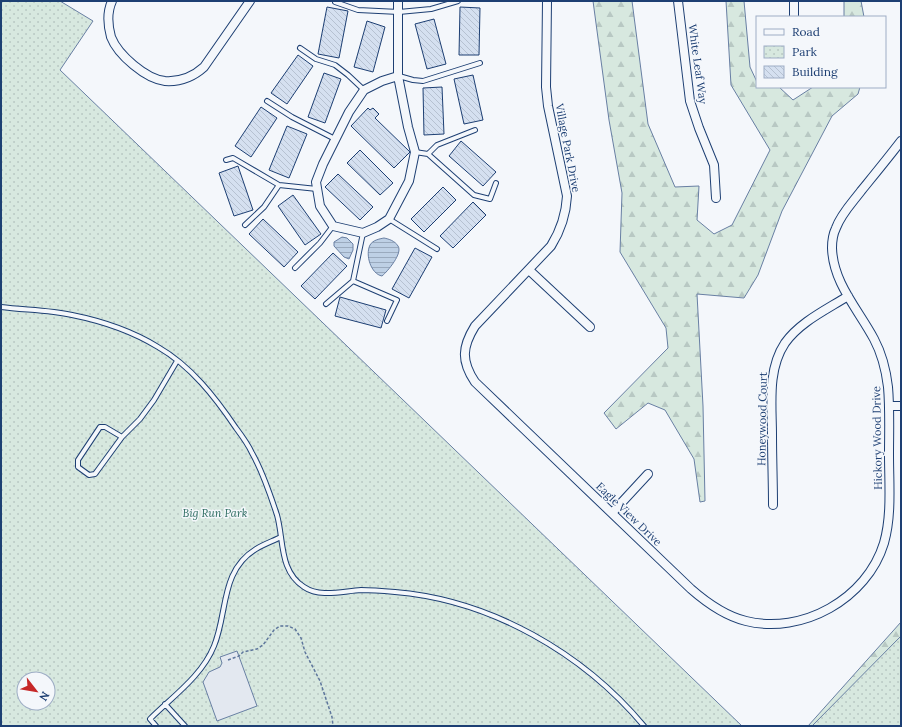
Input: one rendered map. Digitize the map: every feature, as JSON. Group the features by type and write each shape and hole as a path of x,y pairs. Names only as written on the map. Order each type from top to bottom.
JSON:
{"street":[{"path":"112,1 108,16 109,28 117,48 136,67 154,78 175,80 196,74 204,67 250,1"},
{"path":"398,1 398,76 408,127 415,152 408,181 389,219 377,227 363,233 333,226 320,206 317,189 316,182 323,164 349,112 364,90 382,81 398,76"},
{"name":"Village Park Drive","path":"465,360 466,342 475,326 551,246 564,221 566,209 566,189 548,106 546,87 547,1"},
{"name":"White Leaf Way","path":"678,1 690,101 714,165 716,198"},
{"path":"794,1 794,16"},
{"name":"Hickory Wood Drive","path":"811,617 847,597 859,585 869,573 884,544 888,526 889,406 886,372 875,340 842,287 834,268 832,248 836,227 846,210 901,141"},
{"path":"529,270 590,327"},
{"name":"Honeywood Court","path":"773,505 772,387 776,364 785,343 803,324 848,296"},
{"name":"Eagle View Drive","path":"465,360 468,371 474,382 703,600 716,608 746,621 776,624 797,622 811,617"},
{"path":"889,406 901,406"},
{"path":"612,512 648,474"}],"lane":[{"path":"335,2 358,10 399,12 431,9 458,1"},
{"path":"300,48 316,59 335,65 364,90"},
{"path":"398,76 423,81 480,63"},
{"path":"267,101 292,118 335,139"},
{"path":"428,154 437,145 475,130"},
{"path":"415,152 428,154 474,194 490,199 496,183"},
{"path":"226,160 233,158 279,185 317,189"},
{"path":"246,225 264,207 279,185"},
{"path":"389,219 437,248"},
{"path":"295,268 320,243 333,226"},
{"path":"326,304 353,281 363,233"},
{"path":"353,281 397,300 387,321"},
{"path":"1,307 71,315 106,324 134,335 160,348 205,386 224,410 252,452 268,485 278,521 285,562 293,578 306,589 324,593 362,590 396,592 430,597 462,605 498,617 530,633 565,655 598,679 644,726"},
{"path":"122,437 105,427 100,427 78,460 78,467 89,476 96,474 122,437 140,419 154,400 177,361"},
{"path":"156,726 150,719 194,676 204,664 214,647 229,580 235,569 256,549 281,537"},
{"path":"165,704 184,726"}],"path":[{"path":"228,660 243,652 257,649 263,645 274,630 280,626 288,626 295,629 301,638 305,652 320,681 332,717 333,726"}],"green space":[{"name":"Big Run Park","path":"1,1 60,1 93,21 60,70 742,726 1,726"},
{"path":"593,1 632,1 648,124 675,187 699,186 697,220 714,234 732,225 770,150 731,85 726,1 744,1 750,67 756,80 756,88 780,88 793,100 811,88 860,88 858,94 832,116 782,211 758,275 744,298 697,294 703,406 705,501 700,502 694,459 665,410 648,403 616,429 604,413 668,348 666,328 620,252 622,193 609,120"},
{"path":"844,1 861,1 864,16 844,16"},
{"path":"901,622 901,726 808,726"},
{"path":"901,636 901,726 812,726"}],"shaded area":[{"path":"237,651 257,706 217,721 203,682 209,672 220,667 222,663 220,657"}],"water":[{"path":"342,237 347,238 353,244 353,250 349,259 344,257 334,246 334,242"},
{"path":"384,238 397,244 399,249 394,262 382,276 378,275 372,268 368,254 371,243"}],"building":[{"path":"327,7 348,11 339,58 318,54"},
{"path":"460,7 480,8 479,55 459,55"},
{"path":"434,19 446,64 427,69 415,24"},
{"path":"367,21 385,27 373,72 354,67"},
{"path":"298,55 313,66 287,104 271,93"},
{"path":"324,73 341,79 325,123 308,117"},
{"path":"473,75 483,120 464,124 454,79"},
{"path":"442,87 444,134 424,135 423,88"},
{"path":"261,107 277,118 251,157 235,146"},
{"path":"368,108 370,110 373,108 379,114 375,118 410,152 394,168 351,126"},
{"path":"287,126 307,134 289,178 269,170"},
{"path":"461,141 496,172 483,186 449,156"},
{"path":"360,150 393,183 380,195 347,163"},
{"path":"238,166 253,210 234,216 219,173"},
{"path":"338,174 373,207 360,220 325,187"},
{"path":"443,187 456,200 424,232 411,219"},
{"path":"293,195 321,234 305,245 278,206"},
{"path":"473,202 486,215 453,248 440,236"},
{"path":"263,219 298,252 284,267 249,234"},
{"path":"415,248 432,257 409,298 392,289"},
{"path":"333,253 347,266 315,299 301,286"},
{"path":"340,297 386,310 381,328 335,316"}]}
